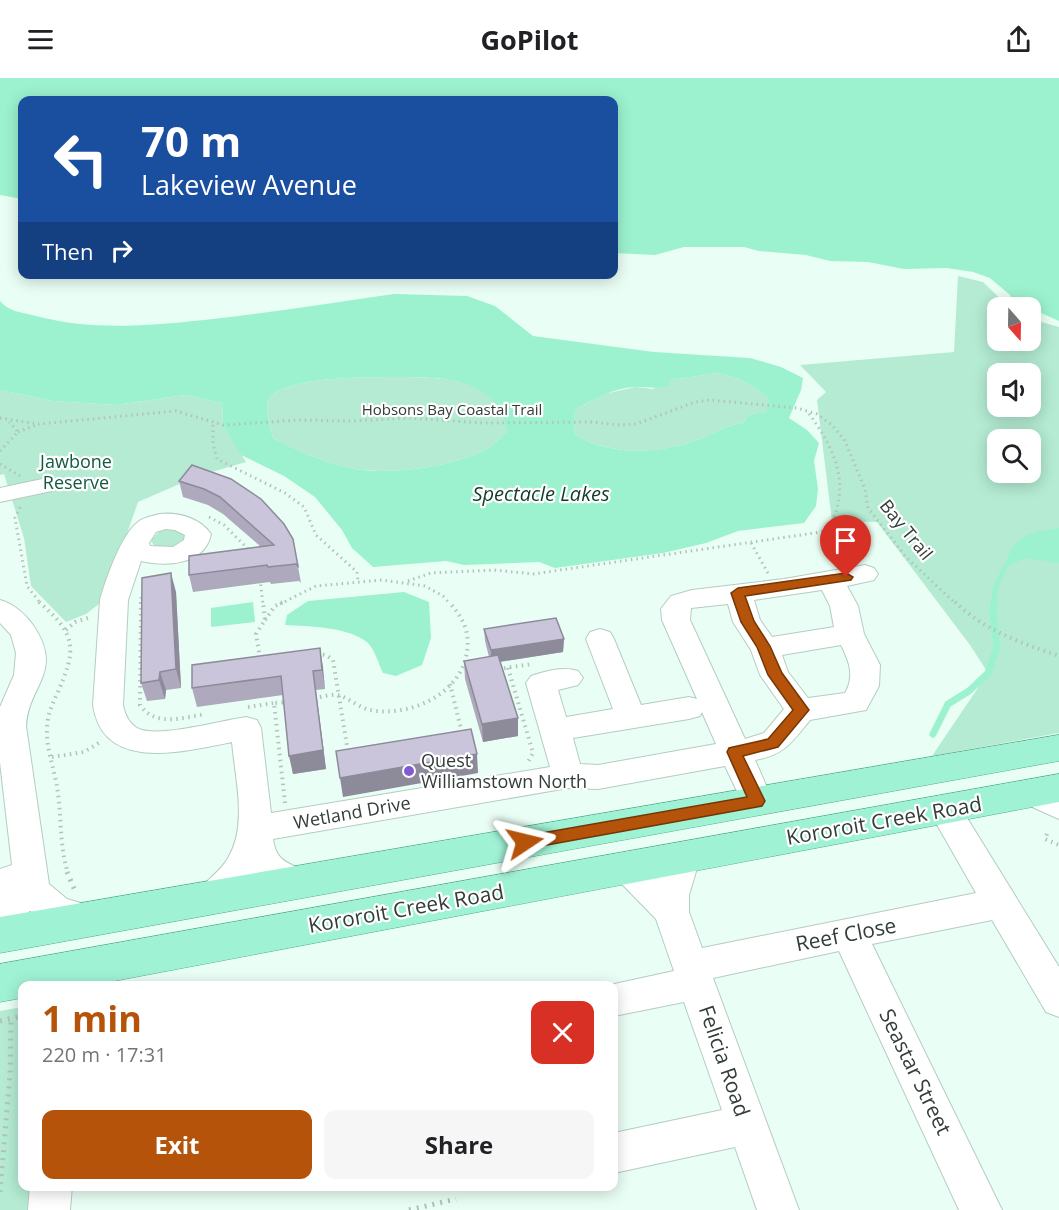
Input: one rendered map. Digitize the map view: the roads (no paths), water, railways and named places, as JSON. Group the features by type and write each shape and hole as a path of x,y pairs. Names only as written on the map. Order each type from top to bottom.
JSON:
{"main road":[{"path":"0,936 83,909 212,897 295,884 1059,748"},
{"path":"757,801 775,841"},
{"name":"Kororoit Creek Road","path":"66,978 944,809 1049,805"},
{"path":"648,821 672,837 682,858"}],"street":[{"path":"11,493 47,485"},
{"path":"122,574 138,538 147,526 161,521 185,524 197,533 198,541 192,548 181,553 133,560 126,565 122,574 114,600 108,705 111,718 131,739 150,742 246,728 257,849 268,870 295,884"},
{"path":"138,538 136,547 140,552 150,556 164,556"},
{"path":"757,801 676,620 676,607 688,599 865,574"},
{"path":"738,593 750,627 765,648 777,679 801,710 848,703 859,698 864,686 865,665 850,634 846,610 830,580"},
{"path":"0,609 22,628 31,655 29,676 5,727 15,879 48,906 62,913 83,909"},
{"path":"765,648 850,634"},
{"path":"600,639 631,717"},
{"path":"568,678 541,683 568,776"},
{"path":"555,730 689,708"},
{"name":"Wetland Drive","path":"254,829 568,776 598,777 764,747 773,743 801,710"},
{"path":"944,809 1059,1000"},
{"path":"212,897 243,866 254,829"},
{"name":"Felicia Road","path":"671,912 672,895 682,858"},
{"name":"Felicia Road","path":"628,868 660,898 671,912 778,1210"},
{"path":"0,918 20,898 28,885 15,879"},
{"name":"Reef Close","path":"618,998 694,974 849,934 1001,903"},
{"name":"Seastar Street","path":"849,934 981,1210"},
{"path":"618,1152 746,1125"},
{"path":"49,1210 51,1191"}],"water":[{"path":"0,78 1059,78 1059,321 1041,313 1041,297 1011,297 990,278 973,272 947,268 904,269 868,262 830,261 806,255 759,251 744,247 684,247 655,255 618,253 618,96 18,96 18,198 0,195"},
{"name":"Spectacle Lakes","path":"394,294 467,296 495,306 533,336 654,352 750,358 781,367 803,378 801,390 789,418 807,430 819,443 814,461 818,489 816,506 804,523 738,531 706,543 663,553 555,568 539,562 464,565 446,561 373,567 352,548 342,530 315,497 284,476 241,455 223,425 222,403 185,395 116,405 53,401 0,390 0,301 14,311 54,320 118,326 204,320","holes":["718,373 746,382 758,389 769,399 767,412 750,414 743,423 685,444 652,450 636,451 604,447 574,434 575,410 604,395 619,389 665,387 669,386 670,380","341,378 443,379 461,382 477,389 491,399 501,413 507,432 490,447 459,460 420,468 379,471 337,465 273,438 268,402 274,394 287,387"]},
{"path":"1059,528 1059,563 1026,558 1005,567 1012,548 1024,537 1039,531"},
{"path":"404,592 429,602 431,638 422,665 396,676 383,673 375,653 368,643 360,638 328,628 285,625 287,615 308,601"},
{"path":"253,602 255,622 211,627 211,608"}],"waterway":[{"path":"994,604 995,589 1005,567"},
{"path":"933,734 948,704 969,691 988,673 997,647 993,617 994,602"}],"place":[{"name":"Quest Williamstown North","path":"409,771"}],"park label":[{"name":"Jawbone Reserve","path":"76,472"}]}
